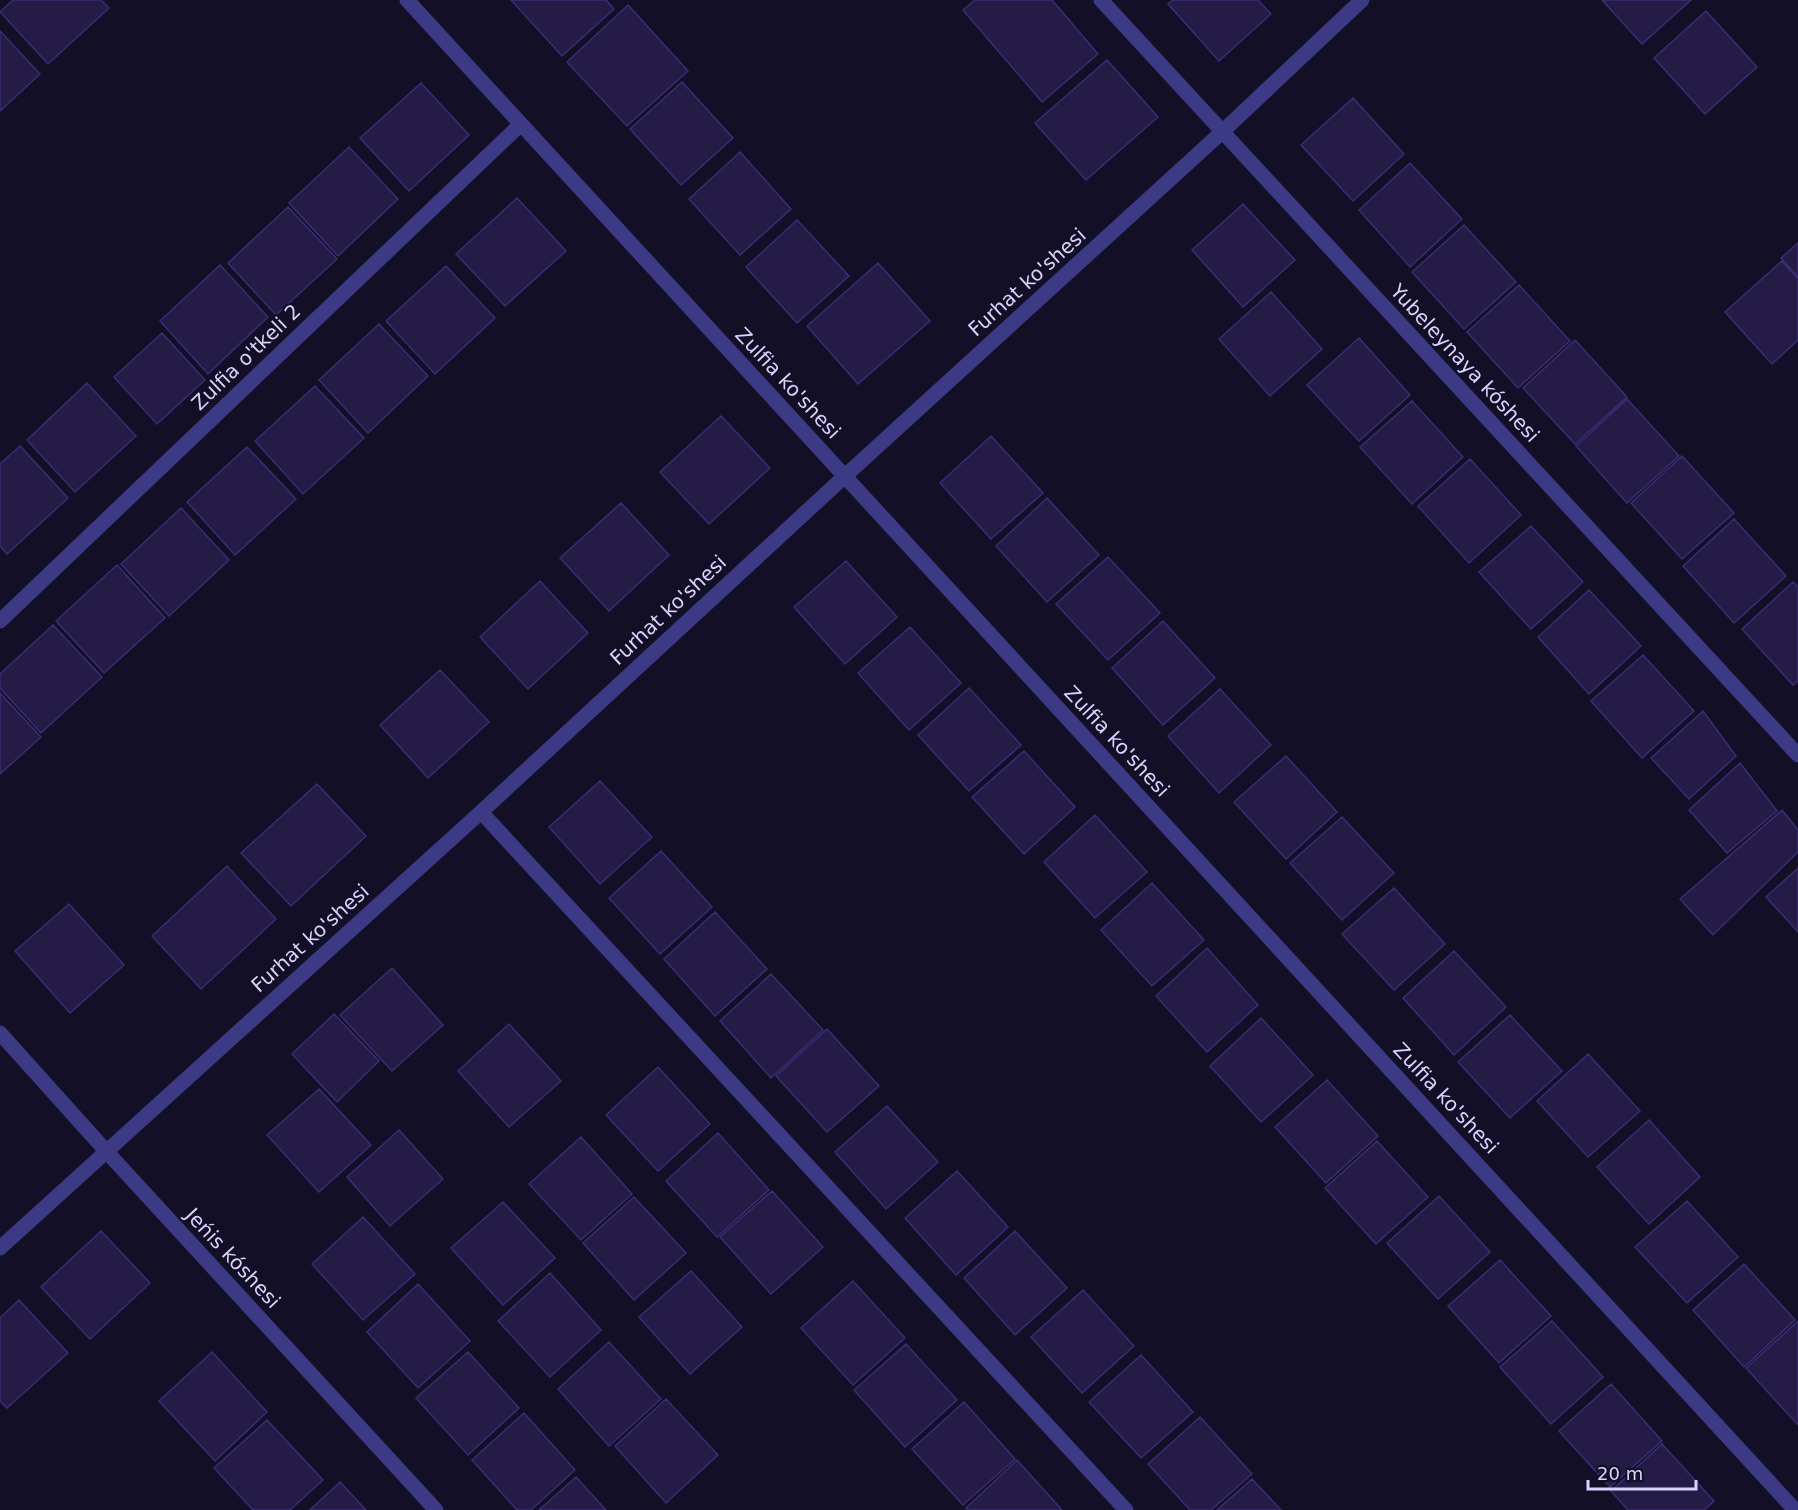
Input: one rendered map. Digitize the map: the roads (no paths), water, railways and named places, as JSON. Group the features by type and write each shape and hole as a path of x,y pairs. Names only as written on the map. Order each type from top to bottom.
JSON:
{"street":[{"name":"Zulfia ko'shesi","path":"407,0 1796,1510"},
{"name":"Yubeleynaya kóshesi","path":"1101,0 1798,755"},
{"name":"Furhat ko'shesi","path":"0,1248 481,812 1222,132 1362,0"},
{"name":"Zulfia o'tkeli 2","path":"0,621 521,124"},
{"path":"481,812 1126,1510"},
{"name":"Jeńis kóshesi","path":"0,1032 106,1151 436,1510"}]}
